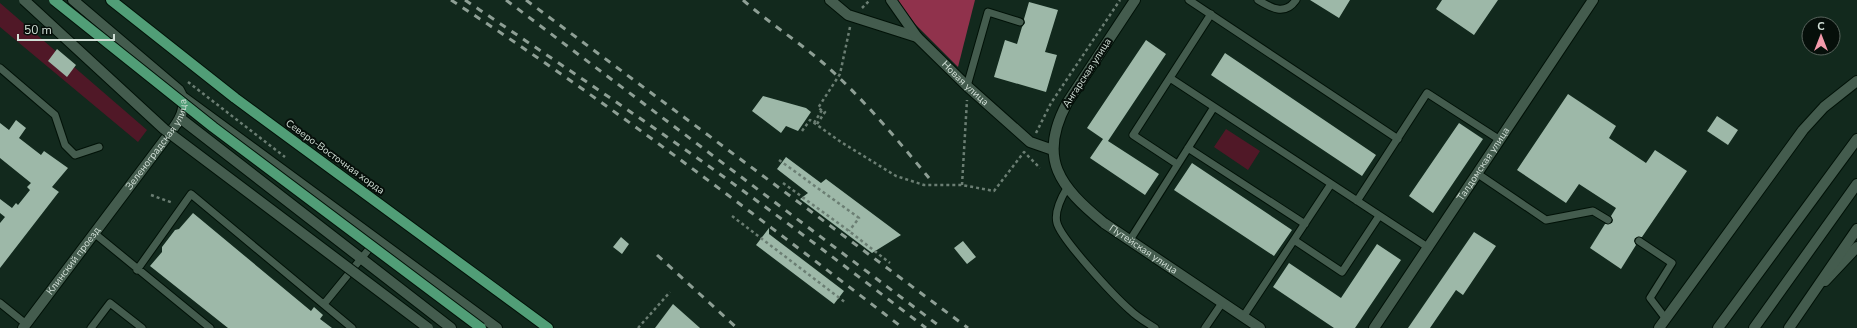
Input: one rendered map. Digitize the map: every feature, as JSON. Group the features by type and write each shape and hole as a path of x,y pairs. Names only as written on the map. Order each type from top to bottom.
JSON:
{"main road":[{"path":"54,0 213,127 481,328"},
{"name":"Северо-Восточная хорда","path":"111,0 235,98 548,328"}],"street":[{"path":"24,0 164,129 428,328"},
{"name":"Зеленоградская улица","path":"73,0 179,90 183,97 184,103 180,118 124,194"},
{"path":"830,0 852,16 917,37"},
{"name":"Новая улица","path":"891,0 917,37 968,86 1030,142 1052,150"},
{"name":"Ангарская улица","path":"1052,150 1058,119 1135,0"},
{"name":"Талдомская улица","path":"1374,328 1429,248 1593,0"},
{"path":"1659,328 1803,130 1824,107 1857,80"},
{"path":"183,97 497,328"},
{"path":"180,118 357,260 450,328"},
{"path":"1718,328 1857,139"},
{"name":"Путейская улица","path":"1052,150 1056,167 1067,188 1093,215 1260,328"},
{"path":"1754,328 1857,184"},
{"name":"Клинский проезд","path":"24,326 124,194"},
{"path":"1789,328 1857,229"},
{"path":"1813,294 1857,247"}],"lane":[{"path":"1189,0 1398,139"},
{"path":"1258,0 1271,8 1278,10 1291,6 1296,0"},
{"path":"968,86 988,12 1020,22"},
{"path":"1177,164 1133,135 1211,14"},
{"path":"0,68 55,115 65,145 76,155 99,147"},
{"path":"1170,78 1429,248"},
{"path":"1357,201 1427,93 1500,140"},
{"path":"1130,240 1214,107"},
{"path":"1188,148 1305,224"},
{"path":"1478,174 1546,220 1593,211 1608,220"},
{"path":"1243,317 1331,184"},
{"path":"1067,188 1062,196 1057,211 1056,221 1060,230 1072,246 1130,310 1155,328"},
{"path":"137,270 181,206 191,194 352,328"},
{"path":"1294,240 1342,272 1379,216"},
{"path":"324,304 357,260 369,249 370,242 366,232"},
{"path":"94,233 137,270 210,328"},
{"path":"1639,242 1672,263 1650,298 1666,319"},
{"path":"0,303 24,326"},
{"path":"91,328 110,303 142,328"},
{"path":"1206,328 1222,303"}],"path":[{"path":"815,124 825,112 818,108 840,74 852,16 870,0"},
{"path":"962,185 968,86"},
{"path":"802,131 810,120 896,176 924,185 962,185 994,191 1024,152 1040,168"},
{"path":"779,160 859,218 849,231"},
{"path":"783,183 890,263"},
{"path":"151,195 181,206"},
{"path":"732,216 846,303"},
{"path":"638,328 670,292"}],"shaded area":[{"path":"897,0 975,0 958,67 915,24"},
{"path":"0,3 147,130 138,142 0,27"},
{"path":"1226,129 1260,151 1248,170 1214,147"}],"building":[{"path":"1310,0 1350,0 1339,18"},
{"path":"1442,0 1498,0 1474,35 1436,9"},
{"path":"1029,2 1058,10 1045,52 1057,55 1046,92 994,77 1005,40 1017,44 1022,27 1025,23 1024,19"},
{"path":"1146,40 1166,54 1108,141 1159,174 1145,195 1090,158 1103,139 1087,128"},
{"path":"57,49 76,65 67,77 48,61"},
{"path":"1225,53 1376,155 1362,176 1211,75"},
{"path":"1568,94 1616,126 1609,138 1646,163 1655,150 1687,171 1642,237 1635,238 1634,241 1636,245 1621,269 1590,248 1605,224 1612,223 1613,220 1611,216 1616,208 1579,184 1566,203 1517,170"},
{"path":"763,96 806,108 811,112 798,131 786,126 781,133 752,111"},
{"path":"1717,116 1738,130 1728,145 1707,131"},
{"path":"16,120 26,128 19,138 41,155 44,151 68,168 52,187 59,192 0,268 0,223 5,217 0,213 0,199 12,208 16,203 18,205 30,190 27,187 31,183 0,158 0,123 9,130"},
{"path":"1459,123 1483,139 1433,213 1409,196"},
{"path":"786,157 821,183 826,179 901,235 872,253 800,199 808,193 777,169"},
{"path":"1192,163 1292,230 1274,256 1174,190"},
{"path":"193,213 311,311 314,307 323,315 320,319 332,328 228,328 150,266 162,252 162,247 175,230 179,229"},
{"path":"769,228 769,234 844,291 834,304 756,245"},
{"path":"1474,232 1496,246 1463,295 1456,290 1430,328 1408,328"},
{"path":"621,237 629,244 622,254 613,247"},
{"path":"963,241 976,257 967,264 954,248"},
{"path":"1377,244 1401,260 1355,328 1334,328 1273,287 1289,263 1341,298"},
{"path":"673,304 700,328 655,328"}],"railway":[{"path":"451,0 509,38 624,118 903,328"},
{"path":"465,0 710,167 926,328"},
{"path":"506,0 942,328"},
{"path":"526,0 968,328"},
{"path":"743,0 822,62 851,89 929,178"},
{"path":"657,255 737,328"}]}
